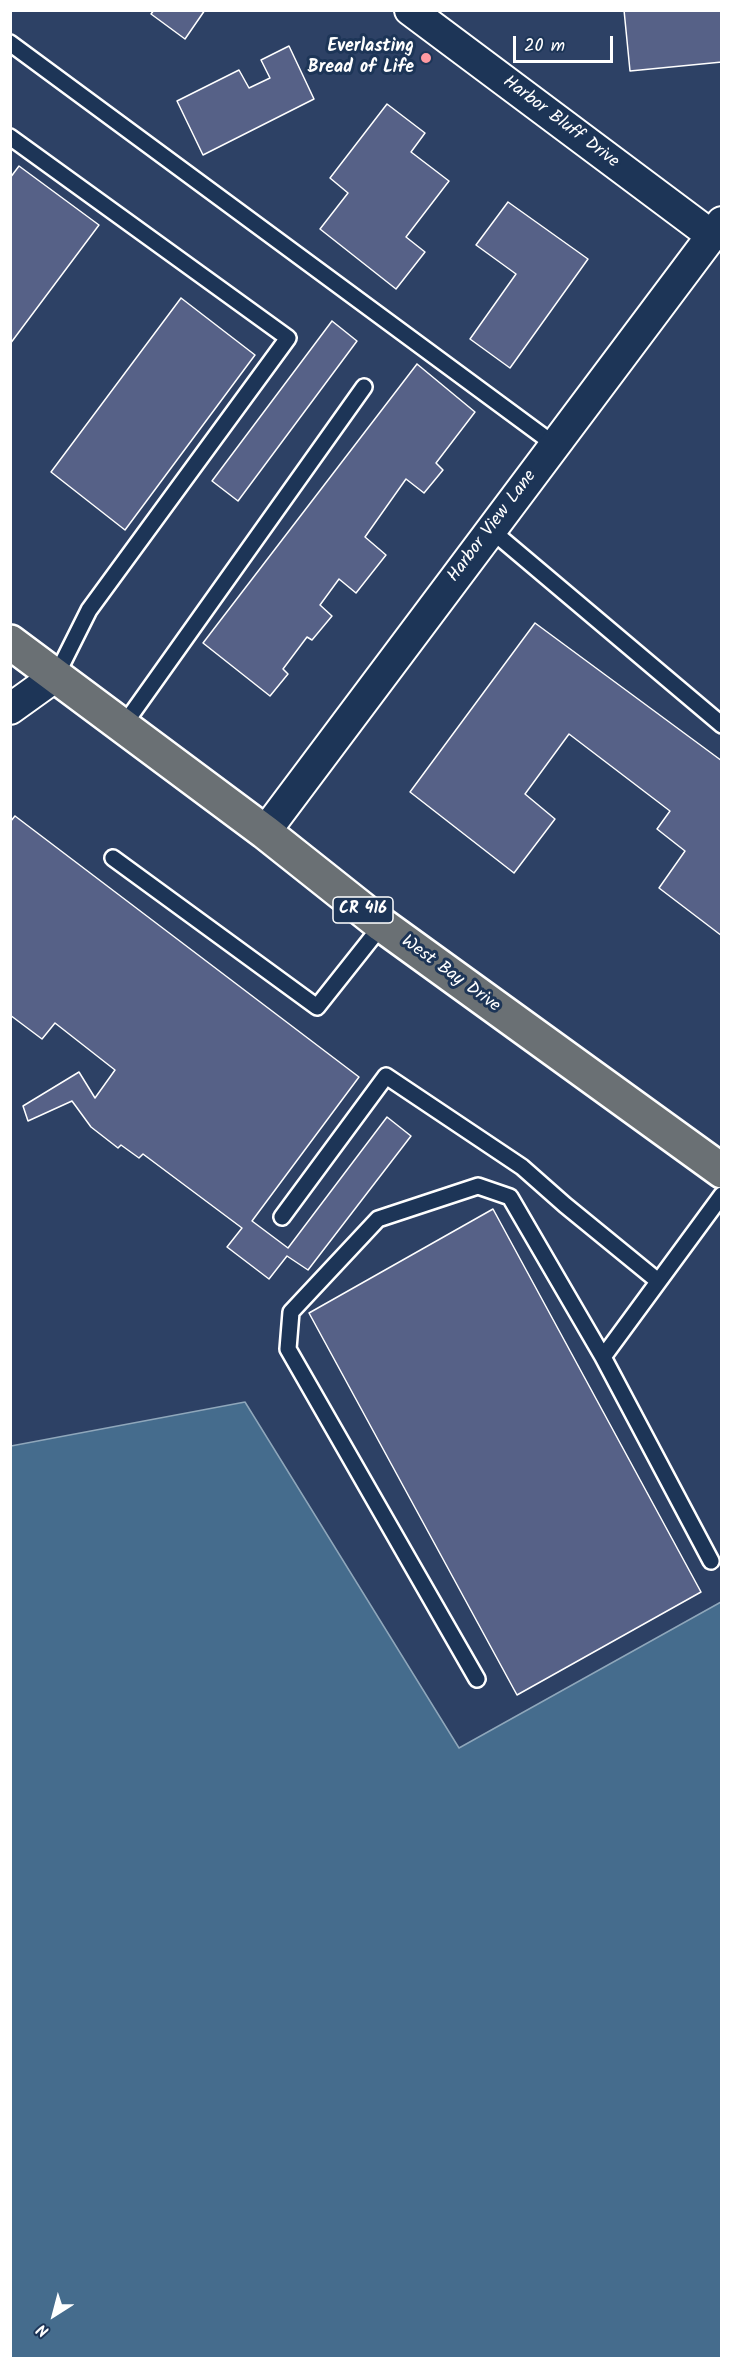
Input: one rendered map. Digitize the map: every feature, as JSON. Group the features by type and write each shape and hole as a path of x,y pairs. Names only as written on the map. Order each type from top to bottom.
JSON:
{"main road":[{"name":"West Bay Drive","path":"10,642 265,832 382,925 722,1171"}],"street":[{"name":"Harbor Bluff Drive","path":"410,10 716,229"},
{"name":"Harbor View Lane","path":"265,832 716,229"},
{"path":"10,709 56,676"}],"lane":[{"path":"10,43 555,445"},
{"path":"10,137 288,338 89,610 56,676"},
{"path":"123,726 364,387"},
{"path":"491,530 722,725"},
{"path":"113,858 317,1007 382,925"},
{"path":"282,1217 386,1076 522,1167 658,1281"},
{"path":"477,1679 288,1349 291,1312 378,1219 478,1186 510,1197 603,1357 711,1562"},
{"path":"603,1357 722,1195"}],"water":[{"path":"245,1402 459,1748 721,1602 721,2358 11,2358 11,1446"}],"building":[{"path":"154,10 205,10 185,39 151,14"},
{"path":"624,10 722,10 722,62 630,71"},
{"path":"289,46 314,99 203,155 177,101 239,70 249,88 270,78 261,60"},
{"path":"387,104 425,133 411,152 449,181 406,237 425,252 396,289 320,229 348,193 330,178"},
{"path":"19,166 99,225 10,344 10,178"},
{"path":"508,202 588,259 510,368 470,339 516,274 476,245"},
{"path":"181,298 255,355 125,530 51,472"},
{"path":"332,321 357,341 238,501 212,481"},
{"path":"417,364 475,412 436,463 443,470 424,493 406,479 365,537 386,555 356,593 339,579 320,605 332,616 312,640 307,637 283,669 288,674 270,696 203,643"},
{"path":"535,623 722,761 722,936 659,888 685,851 657,829 670,811 569,734 525,794 555,819 514,873 410,792"},
{"path":"15,816 359,1077 252,1221 288,1248 387,1117 411,1136 308,1270 287,1256 269,1279 227,1247 242,1228 143,1154 139,1158 121,1145 118,1148 91,1127 72,1101 28,1121 23,1106 79,1072 95,1098 115,1070 55,1023 42,1039 10,1015 10,822"},
{"path":"493,1209 701,1592 517,1695 309,1313"}],"place":[{"name":"Everlasting Bread of Life","path":"426,58"}]}
